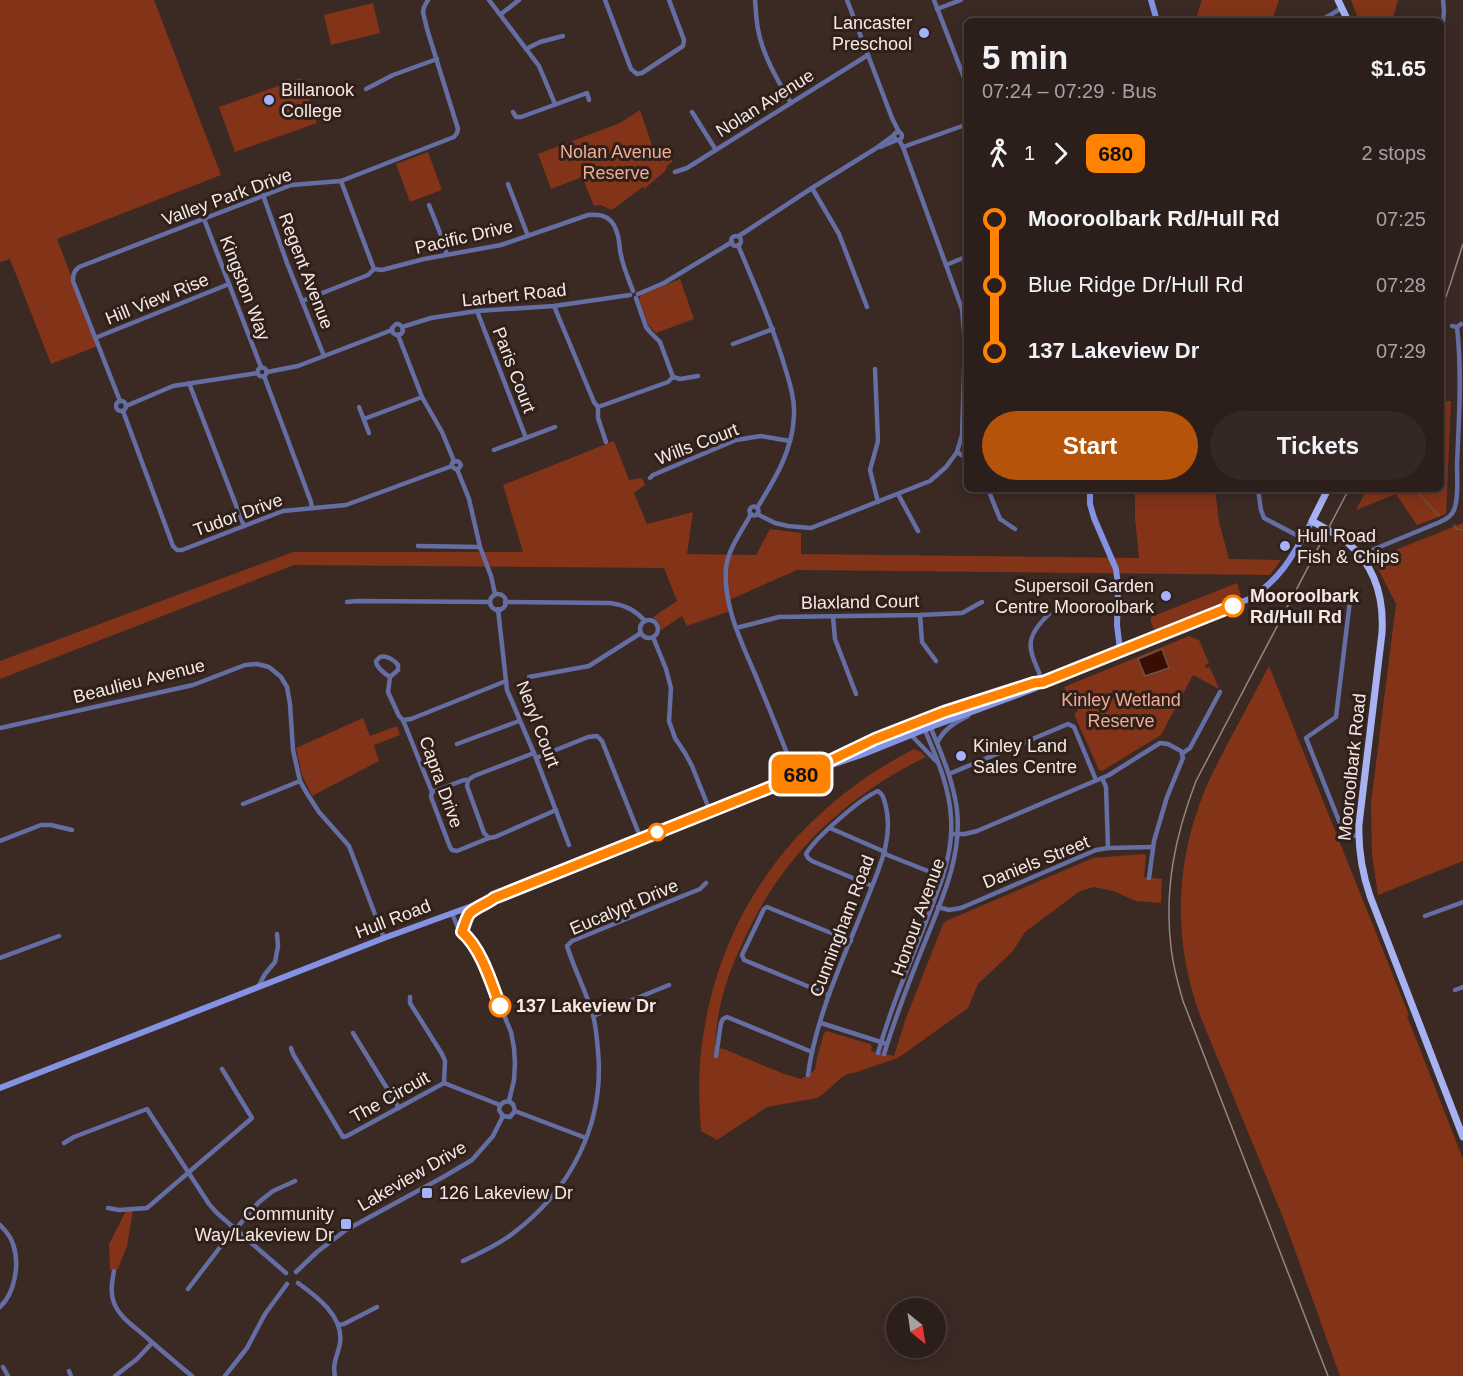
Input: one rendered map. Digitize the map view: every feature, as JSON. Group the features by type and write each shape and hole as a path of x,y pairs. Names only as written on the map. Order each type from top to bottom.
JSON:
{"main road":[{"path":"1151,0 1156,18"},
{"path":"1338,0 1347,18"},
{"path":"1090,492 1090,504 1094,518 1116,569 1120,650"},
{"name":"Hull Road","path":"796,777 875,739 924,720 1043,682 1256,595 1287,565 1326,492"},
{"name":"Mooroolbark Road","path":"1312,521 1344,540 1360,555 1376,582 1381,600 1382,633 1358,836 1361,863 1367,888 1463,1137"},
{"name":"Hull Road","path":"0,1086 494,898 796,777 855,758 1036,688 1043,682"}],"street":[{"path":"366,89 393,75 437,59 423,12 428,0"},
{"path":"489,0 543,72 555,104"},
{"path":"501,14 519,0"},
{"path":"605,0 631,69 637,74 683,46 684,40 669,0"},
{"path":"755,0 761,42 778,81 791,103"},
{"path":"847,0 962,309 964,326"},
{"path":"934,0 964,78"},
{"path":"937,9 962,0"},
{"path":"1443,0 1443,18"},
{"path":"1325,18 1342,8"},
{"path":"526,49 540,42 563,36"},
{"name":"Nolan Avenue","path":"675,172 687,168 868,55"},
{"name":"Valley Park Drive","path":"95,338 74,281 73,275 79,267 291,185 341,180 454,136 458,129 437,59"},
{"path":"513,112 516,117 521,117 587,93 589,100"},
{"path":"692,112 716,150"},
{"path":"903,147 964,125"},
{"path":"796,777 736,628 727,599 726,569 729,557 735,542 783,464 794,415 791,387 773,329 738,245 732,242 734,237 898,136"},
{"path":"341,180 374,269"},
{"path":"508,184 528,236"},
{"path":"812,188 839,234 867,307"},
{"name":"Regent Avenue","path":"263,195 324,356"},
{"path":"429,205 446,248 446,254"},
{"name":"Pacific Drive","path":"302,301 368,275 374,269 382,270 446,254 501,245 598,213 607,217 614,224 620,255 634,295"},
{"name":"Kingston Way","path":"204,219 261,367"},
{"path":"738,245 741,241 739,236"},
{"name":"Larbert Road","path":"402,327 431,318 554,306 634,295 664,283 732,242"},
{"path":"946,265 964,258"},
{"name":"Hill View Rise","path":"95,338 229,284"},
{"path":"634,295 646,327 660,342 672,377"},
{"path":"554,306 598,407 598,418 606,442"},
{"name":"Paris Court","path":"477,312 526,438"},
{"path":"120,401 116,406 119,411 173,386 258,373 261,376 298,366 392,330 396,324 402,327 402,332 398,335"},
{"path":"1360,555 1450,517 1455,507 1460,477 1461,351 1457,325"},
{"path":"733,344 773,329"},
{"path":"392,330 398,335 422,397 442,432 469,499 480,547 495,594"},
{"path":"95,338 120,401 125,402 125,409"},
{"path":"258,373 261,367 265,368 265,374 312,508"},
{"path":"875,369 878,441 870,470 878,502"},
{"path":"672,377 680,379 698,376"},
{"path":"598,407 668,382 672,377"},
{"path":"189,383 244,526"},
{"path":"755,512 775,523 811,528 930,481 946,467 957,452 962,435 964,389"},
{"path":"364,419 422,397"},
{"path":"359,407 369,433"},
{"name":"Tudor Drive","path":"125,409 173,546 177,550 283,511 346,505 454,466"},
{"name":"Paris Court","path":"494,450 555,427"},
{"name":"Wills Court","path":"650,478 736,440 761,436 790,441"},
{"path":"957,452 964,456"},
{"path":"989,492 1000,519 1015,529"},
{"path":"1258,492 1264,518 1302,538"},
{"path":"898,494 918,531"},
{"path":"418,546 480,547"},
{"path":"1351,592 1336,717 1306,738 1343,831 1349,835 1358,836"},
{"path":"495,594 490,602 492,607 498,609 504,606 505,602"},
{"path":"495,594 502,596 505,602"},
{"path":"347,602 490,602"},
{"path":"505,602 610,603 632,609 645,621"},
{"name":"Blaxland Court","path":"736,628 779,617 962,613 982,602"},
{"name":"Neryl Court","path":"498,609 507,690 535,755 569,845"},
{"path":"1043,682 1031,653 1030,644 1033,632 1049,614"},
{"path":"920,615 922,642 936,661"},
{"path":"833,617 835,639 856,694"},
{"path":"645,621 653,621 657,625 658,630 653,637 645,637 641,633 641,625 645,621"},
{"path":"529,677 589,666 641,633"},
{"path":"653,637 671,687 669,721 675,738 692,766 710,811"},
{"path":"380,657 392,659 398,665 398,670 390,677 376,664 380,657"},
{"name":"Beaulieu Avenue","path":"0,729 193,685 245,665 257,664 270,667 276,671 287,687 292,750 300,781 319,812 349,846 384,938"},
{"name":"Capra Drive","path":"390,677 388,692 403,720 452,849 457,851 489,838"},
{"path":"403,720 411,719 506,681"},
{"path":"1183,753 1190,748 1220,692"},
{"path":"937,743 942,733 954,723 992,705"},
{"name":"Honour Avenue","path":"878,1053 890,1014 943,877 951,834 945,783 924,720"},
{"path":"457,744 519,721"},
{"path":"949,774 1068,724 1071,725 1099,779 1106,787 1108,848"},
{"name":"Honour Avenue","path":"884,1054 896,1015 952,870 957,845 955,800 949,774 937,743 928,729"},
{"path":"911,735 938,763"},
{"path":"432,792 535,755 597,736 602,741 640,839"},
{"path":"951,834 967,834 976,831 1099,779 1160,743 1168,744 1183,753"},
{"path":"1149,878 1153,847 1167,797 1183,753"},
{"path":"468,780 467,786 484,833 489,838 556,810"},
{"path":"243,804 300,781"},
{"name":"Cunningham Road","path":"808,1075 812,1052 829,995 885,853 888,835 887,812 882,793 876,792 842,816 830,828"},
{"path":"0,841 41,825 72,830"},
{"path":"872,886 812,861 806,852 830,828 943,877"},
{"name":"Daniels Street","path":"939,907 949,910 960,908 1090,852 1108,848 1153,847"},
{"name":"Eucalypt Drive","path":"463,1261 510,1236 552,1198 569,1173 592,1123 599,1063 593,1016 567,946 572,941 700,889 706,883"},
{"path":"462,932 472,911 494,898"},
{"path":"1425,916 1463,902"},
{"path":"933,904 939,907"},
{"path":"829,995 744,960 742,955 767,907 851,941"},
{"path":"452,913 458,928 470,939 484,967 511,1032 515,1063 509,1101"},
{"path":"258,987 275,962 278,946 277,934"},
{"path":"0,958 58,936"},
{"path":"593,1016 669,985"},
{"path":"1455,990 1463,987"},
{"name":"The Circuit","path":"410,997 410,1003 445,1061 444,1083"},
{"path":"716,1056 721,1023 727,1017 812,1052"},
{"path":"821,1023 887,1044"},
{"path":"353,1033 399,1108"},
{"name":"The Circuit","path":"291,1048 343,1137 444,1083"},
{"path":"108,1208 147,1209 252,1118 222,1069"},
{"name":"The Circuit","path":"444,1083 500,1105"},
{"path":"509,1101 500,1105 499,1113 510,1117 515,1111"},
{"path":"509,1101 513,1104 515,1111"},
{"path":"64,1143 147,1109 208,1204 286,1273"},
{"path":"515,1111 586,1138"},
{"name":"Lakeview Drive","path":"296,1272 317,1252 346,1230 472,1160 493,1136 503,1116"},
{"path":"188,1289 259,1202 273,1191 295,1181"},
{"path":"0,1225 13,1243 15,1256 12,1288 8,1299 0,1308"},
{"path":"291,1270 296,1272 299,1277 298,1282 293,1286 287,1284 284,1278 286,1273 291,1270"},
{"path":"114,1271 112,1290 115,1306 152,1343 192,1376"},
{"path":"298,1282 316,1296 338,1324 340,1338 334,1366 335,1376"},
{"path":"225,1376 247,1347 265,1314 287,1284"},
{"path":"338,1324 344,1324 377,1307"},
{"path":"115,1376 137,1359 152,1343"},
{"path":"3,1367 8,1376"}],"green space":[{"path":"0,0 154,0 221,175 57,239 98,346 51,364 10,259 0,262"},
{"path":"1202,0 1279,0 1273,18 1196,18"},
{"path":"1351,0 1398,0 1393,18 1358,18"},
{"path":"373,3 380,33 331,45 324,15"},
{"path":"301,78 317,123 235,152 219,107"},
{"name":"Nolan Avenue Reserve","path":"640,110 652,145 673,161 665,171 644,189 643,187 612,210 601,205 594,206 582,177 551,189 538,154 620,123"},
{"path":"428,152 442,190 410,202 396,164"},
{"path":"680,279 694,319 656,333 648,325 639,300 641,295"},
{"path":"1444,401 1451,401 1446,514 1417,525 1396,494 1356,510 1365,492 1444,492"},
{"path":"614,441 629,480 642,478 645,485 634,493 647,524 693,512 687,554 756,555 770,529 801,533 801,554 1139,558 1135,492 1215,492 1219,522 1229,559 1281,560 1270,575 797,570 727,601 730,611 687,626 682,616 661,630 659,622 653,617 677,601 664,568 294,565 0,679 0,661 293,552 523,552 503,485"},
{"path":"1463,523 1463,861 1378,895 1372,854 1371,803 1396,604 1373,559"},
{"path":"1237,583 1241,595 1154,630 1151,617"},
{"name":"Kinley Wetland Reserve","path":"1189,636 1199,640 1209,663 1205,665 1207,668 1210,667 1219,689 1193,675 1161,735 1102,771 1099,770 1074,714 1078,711 1076,706 1073,707 1064,687"},
{"path":"1269,666 1409,1015 1407,1016 1463,1159 1463,1376 1340,1376 1284,1220 1192,992 1182,939 1181,912 1185,858 1191,832 1212,774"},
{"path":"363,718 370,736 397,726 400,735 374,745 379,761 312,796 302,775 296,748"},
{"path":"914,749 926,757 868,791 842,811 796,857 776,883 739,950 724,990 715,1048 724,1049 801,1079 815,1070 824,1033 827,1031 870,1044 871,1051 894,1056 906,1018 946,921 1093,858 1144,854 1146,856 1144,877 1162,879 1161,903 1136,901 1113,891 1094,887 1080,891 1025,932 1013,951 978,984 968,1008 898,1058 844,1076 817,1098 767,1107 717,1140 701,1131 699,1088 702,1044 711,996 726,951 746,908 770,870 800,834 834,802 872,773"},
{"path":"126,1211 133,1211 127,1246 118,1269 110,1270 109,1244"}],"shaded area":[{"path":"1162,649 1169,668 1145,676 1138,659"}],"waterway":[{"path":"1420,492 1439,516"},
{"path":"1454,525 1457,529 1463,530"}],"railway":[{"path":"1444,302 1463,244"},
{"path":"1328,1376 1183,1001 1172,954 1169,904 1177,842 1196,781 1347,492"}],"bus line":[{"name":"680","path":"500,1006 470,939 462,932 469,914 494,898 796,777 875,739 944,712 1043,682 1233,606"}],"place":[{"name":"Lancaster Preschool","path":"924,33"},
{"name":"Billanook College","path":"269,100"},
{"name":"Hull Road Fish & Chips","path":"1285,546"},
{"name":"Supersoil Garden Centre Mooroolbark","path":"1166,596"},
{"name":"Mooroolbark Rd/Hull Rd","path":"1233,606"},
{"name":"Kinley Land Sales Centre","path":"961,756"},
{"name":"137 Lakeview Dr","path":"500,1006"},
{"name":"126 Lakeview Dr","path":"427,1193"},
{"name":"Community Way/Lakeview Dr","path":"346,1224"}]}
